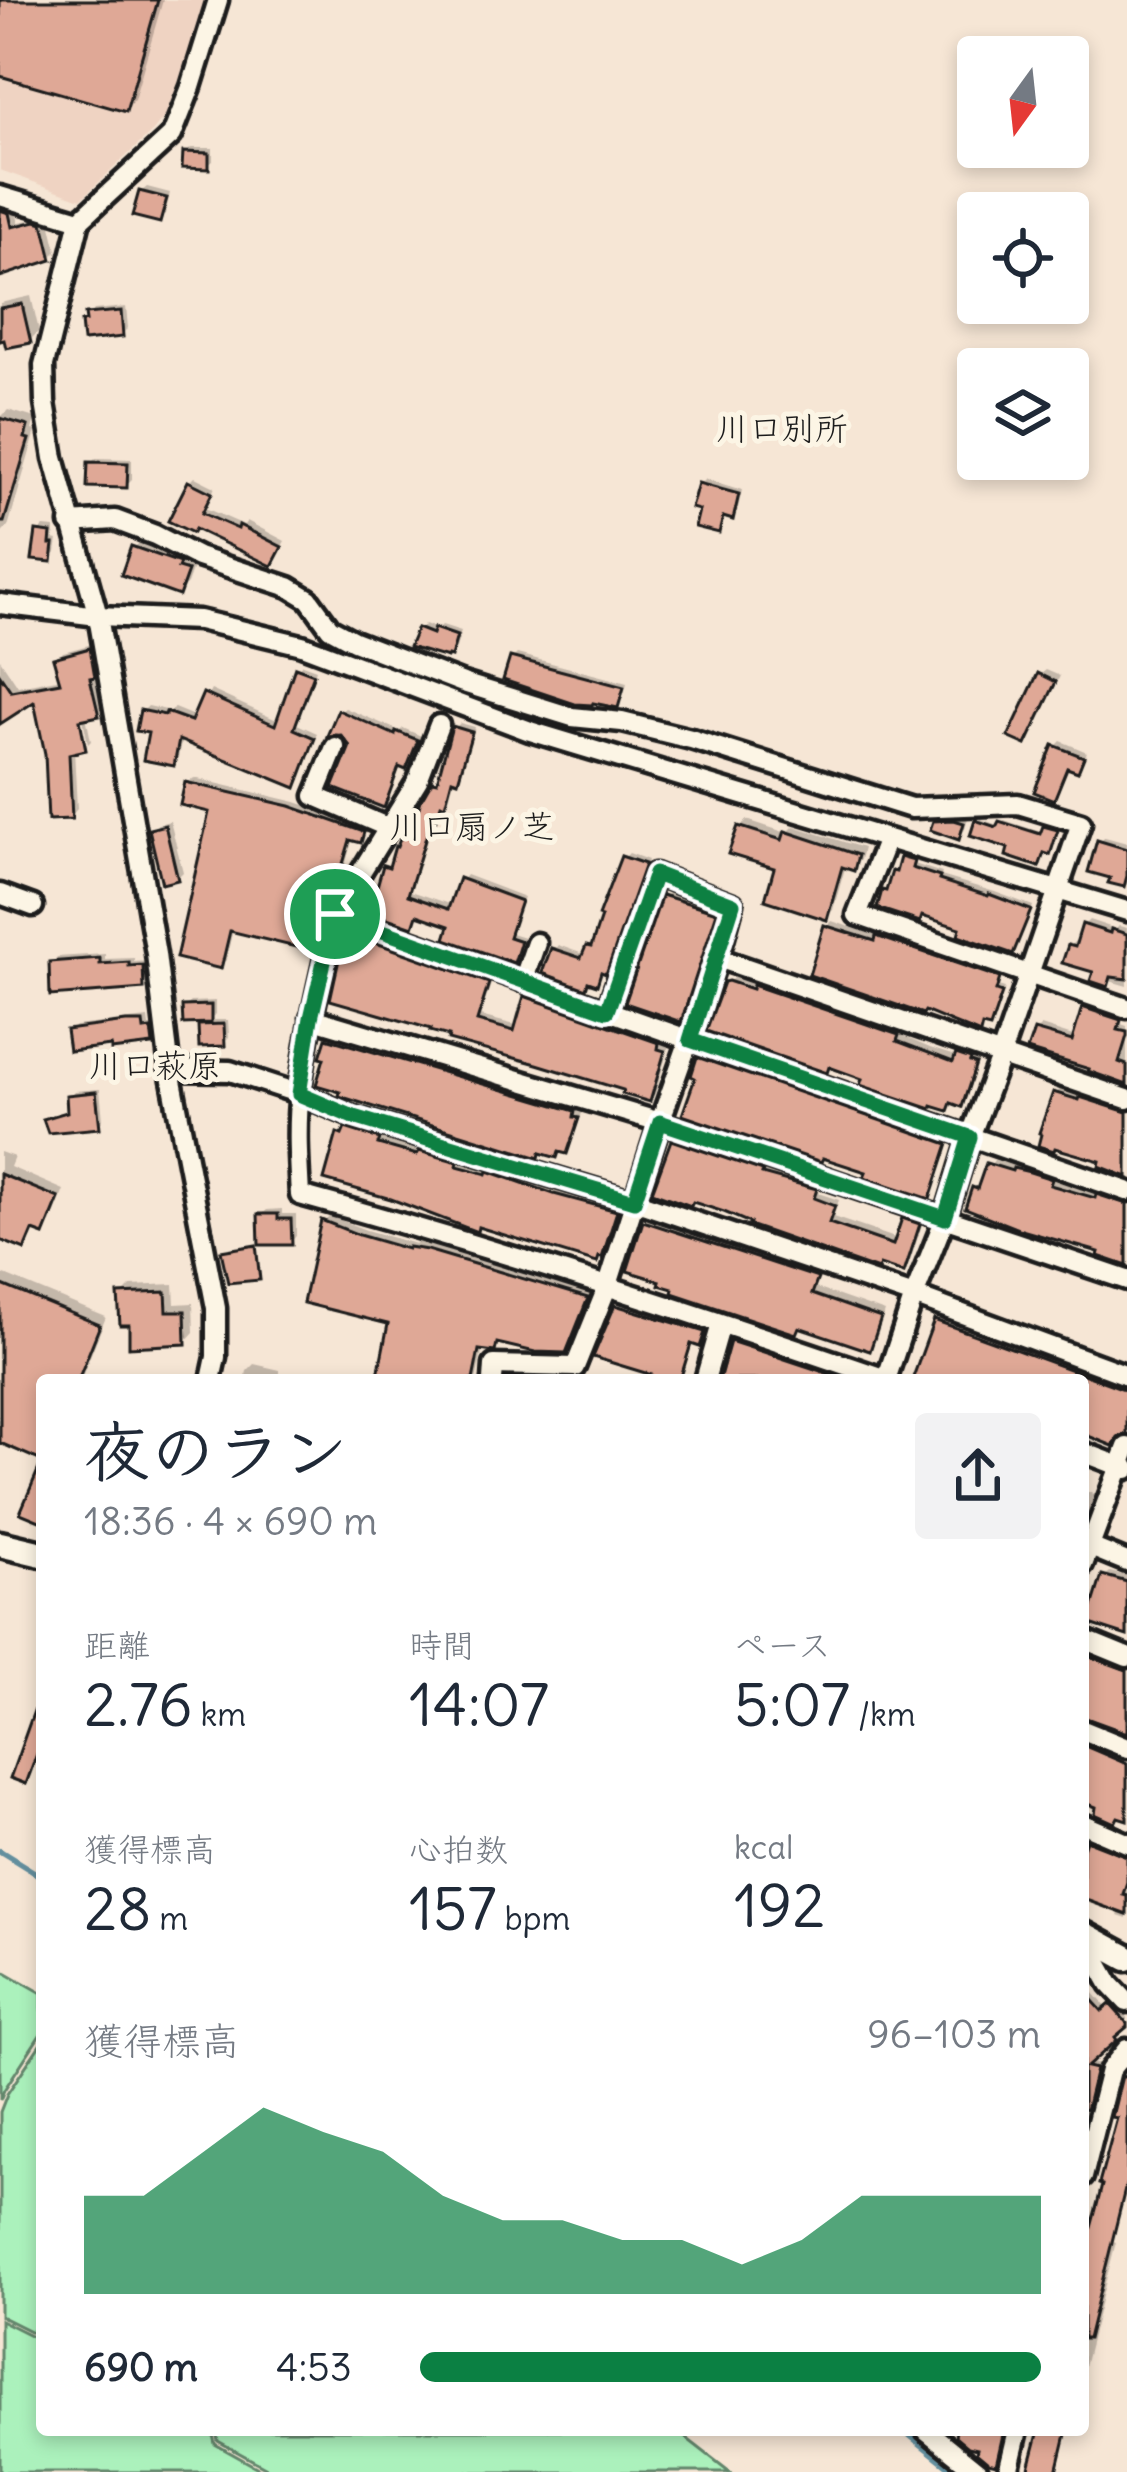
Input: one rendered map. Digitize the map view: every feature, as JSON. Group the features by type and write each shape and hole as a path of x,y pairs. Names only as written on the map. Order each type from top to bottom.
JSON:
{"main road":[{"path":"0,1544 36,1553"},
{"path":"1089,1938 1127,1958"}],"street":[{"path":"212,1374 216,1308 170,1070 156,954 98,616 54,458 44,403 44,365 80,220 172,135 218,0"},
{"path":"0,196 80,220"},
{"path":"70,523 116,520 155,535 198,557 289,587 309,599 330,628 354,641 463,683 572,717 622,722 692,739 911,808 1018,804 1081,823 889,1374"},
{"path":"0,604 98,616 199,620 302,646 530,731 1127,910"},
{"path":"440,725 418,779 335,914 299,1094 300,1195 608,1285 869,1374"},
{"path":"335,747 315,796 388,828"},
{"path":"887,839 857,916 1127,1008"},
{"path":"493,1374 494,1365 575,1367 608,1285 733,904 655,874 607,1011"},
{"path":"0,894 32,906"},
{"path":"335,914 1127,1191"},
{"path":"523,981 536,943"},
{"path":"718,958 1127,1100"},
{"path":"311,1018 660,1122 1127,1280"},
{"path":"170,1070 230,1071 351,1116 634,1201 914,1296 1127,1375"},
{"path":"707,1374 721,1324"},
{"path":"1089,1453 1124,1460 1089,1543"},
{"path":"1089,1553 1127,1562"},
{"path":"1089,1641 1127,1657"},
{"path":"1089,1732 1127,1748"},
{"path":"1089,1827 1127,1843"},
{"path":"1089,1946 1110,1984 1127,2002"},
{"path":"1089,2152 1110,2070 1127,2049"},
{"path":"938,2436 978,2472"},
{"path":"1008,2472 1017,2436"}],"shaded area":[{"path":"0,0 207,0 168,112 81,199 0,170"}],"green space":[{"path":"0,1969 36,1990 36,2041 0,2100"},
{"path":"36,2051 36,2334 0,2316 0,2112"},
{"path":"0,2320 36,2338 36,2436 213,2436 215,2444 265,2472 0,2472"},
{"path":"217,2436 684,2436 730,2472 274,2472 218,2441"}],"building":[{"path":"0,0 158,0 126,112 0,76"},
{"path":"183,152 209,153 209,169 182,168"},
{"path":"139,191 167,198 160,223 132,216"},
{"path":"0,210 9,213 12,227 43,223 52,260 0,277"},
{"path":"22,304 31,343 6,348 4,340 0,341 0,308"},
{"path":"121,311 123,337 83,341 85,314"},
{"path":"0,418 28,426 25,438 29,439 4,522 0,522"},
{"path":"88,462 128,463 127,488 87,487"},
{"path":"188,481 212,493 202,513 282,547 272,566 168,521"},
{"path":"698,483 739,494 733,520 723,517 719,533 695,527 699,510 691,508"},
{"path":"36,531 51,533 52,562 32,560"},
{"path":"131,546 180,563 178,568 188,571 179,596 121,575"},
{"path":"417,628 457,636 451,657 409,647"},
{"path":"90,648 95,677 90,678 99,716 80,720 86,750 69,754 72,819 48,820 45,754 34,702 0,724 0,675 11,691 60,682 53,658"},
{"path":"510,657 624,687 618,708 575,704 503,680"},
{"path":"295,667 314,674 294,729 315,738 296,788 179,740 174,766 143,760 148,733 136,731 140,710 191,721 203,693 275,725"},
{"path":"1038,673 1056,682 1026,745 1008,737"},
{"path":"338,710 418,740 406,770 399,767 384,808 333,788 350,746 341,735 327,736"},
{"path":"452,726 472,732 458,781 452,779 445,806 441,804 433,828 429,827 408,895 448,909 459,878 521,901 509,937 521,941 514,963 445,939 449,926 417,915 413,927 358,908 367,888 376,890 383,865 389,867 405,826 413,828 421,800 432,781 437,782"},
{"path":"1053,745 1084,757 1078,772 1067,768 1054,800 1034,792"},
{"path":"185,782 290,806 364,832 361,843 350,840 338,881 329,879 323,901 316,900 304,949 230,931 221,969 176,958 209,812 180,805"},
{"path":"975,820 996,827 999,821 1040,834 1043,826 1058,830 1050,855 1044,853 1039,867 1006,856 1008,848 970,836"},
{"path":"933,821 964,823 959,840 930,830"},
{"path":"165,825 178,880 162,884 149,829"},
{"path":"738,826 782,840 785,831 858,855 854,871 842,867 827,920 765,900 774,868 728,854"},
{"path":"1097,840 1127,849 1124,887 1088,872"},
{"path":"621,856 645,864 606,974 601,972 597,985 588,982 586,989 542,973 551,948 581,958 586,946 591,947"},
{"path":"900,857 914,861 912,868 939,880 1031,910 1013,954 958,935 960,928 877,908"},
{"path":"662,895 717,912 681,1022 625,1003"},
{"path":"1082,924 1127,934 1127,979 1111,977 1108,987 1090,981 1093,972 1062,963 1068,945 1075,947"},
{"path":"824,925 875,941 876,936 1000,978 996,991 1002,993 990,1028 982,1026 980,1034 925,1011 809,975"},
{"path":"345,932 489,983 477,1021 514,1031 524,996 659,1043 658,1049 665,1051 650,1102 330,1000"},
{"path":"100,958 100,964 143,965 144,989 50,996 49,962"},
{"path":"728,981 752,989 753,985 899,1035 897,1041 953,1062 956,1054 971,1059 976,1064 962,1107 951,1103 948,1111 931,1109 860,1085 862,1079 829,1067 827,1073 706,1031"},
{"path":"211,1005 211,1023 183,1024 182,1006"},
{"path":"1082,1007 1121,1020 1118,1030 1127,1036 1119,1062 1127,1065 1127,1085 1027,1050 1034,1030 1072,1041"},
{"path":"143,1022 144,1030 151,1029 153,1045 69,1051 66,1030"},
{"path":"224,1024 225,1046 199,1047 198,1025"},
{"path":"326,1038 575,1111 574,1117 579,1118 567,1154 559,1152 557,1158 540,1153 539,1158 316,1085"},
{"path":"697,1057 948,1144 930,1199 864,1177 866,1172 823,1158 821,1162 682,1115"},
{"path":"96,1092 100,1128 48,1133 43,1119 67,1112 66,1095"},
{"path":"1053,1092 1127,1112 1127,1177 1099,1166 1100,1161 1038,1146"},
{"path":"345,1128 380,1139 378,1144 417,1155 419,1151 617,1211 602,1258 597,1263 478,1227 477,1232 324,1180 337,1133 342,1135"},
{"path":"671,1140 817,1189 814,1198 835,1206 829,1223 893,1245 902,1218 920,1224 904,1273 880,1265 878,1270 724,1212 652,1192"},
{"path":"986,1163 1030,1172 1052,1179 1050,1185 1127,1204 1127,1266 1098,1256 1099,1252 965,1208"},
{"path":"0,1174 59,1198 44,1235 33,1231 25,1250 0,1240"},
{"path":"258,1214 291,1219 292,1245 259,1245"},
{"path":"321,1220 359,1235 588,1298 566,1353 497,1343 495,1352 479,1350 474,1374 378,1374 388,1324 303,1303"},
{"path":"643,1221 818,1278 812,1294 881,1318 870,1351 799,1327 796,1334 672,1293 660,1281 627,1271"},
{"path":"256,1245 260,1280 228,1283 221,1251"},
{"path":"0,1284 100,1325 80,1374 36,1374 36,1458 0,1443"},
{"path":"166,1292 167,1311 185,1311 186,1344 129,1347 129,1325 120,1325 118,1294"},
{"path":"615,1305 705,1332 700,1347 691,1344 682,1374 649,1374 593,1357"},
{"path":"934,1320 1083,1374 914,1374"},
{"path":"730,1341 830,1374 721,1374"},
{"path":"1089,1376 1127,1390 1127,1434 1113,1446 1089,1436"},
{"path":"36,1475 36,1520 20,1513"},
{"path":"1102,1575 1127,1582 1127,1636 1089,1624"},
{"path":"1089,1656 1127,1670 1127,1733 1089,1719"},
{"path":"36,1705 36,1756 26,1784 10,1778"},
{"path":"1089,1748 1127,1764 1127,1820 1118,1817 1115,1823 1095,1814 1096,1807 1089,1804"},
{"path":"1089,1841 1127,1856 1123,1894 1127,1895 1127,1915 1089,1901"},
{"path":"1089,1997 1102,2011 1110,2004 1127,2023 1117,2040 1089,2065"},
{"path":"1089,2067 1096,2069 1089,2098"},
{"path":"1122,2076 1127,2078 1127,2181 1089,2335 1089,2235 1117,2118 1112,2117"},
{"path":"955,2436 1003,2436 996,2465"},
{"path":"1037,2436 1066,2436 1057,2472 1028,2472"}],"waterway":[{"path":"0,1851 36,1873"},
{"path":"911,2436 956,2472"}],"district":[{"name":"川口別所","path":"782,428"},
{"name":"川口扇ノ芝","path":"472,826"},
{"name":"川口萩原","path":"155,1065"}],"route":[{"path":"655,874 733,904 690,1040 970,1137 945,1218 660,1122 634,1201 351,1116 299,1094 335,914 607,1011 655,874"}]}
